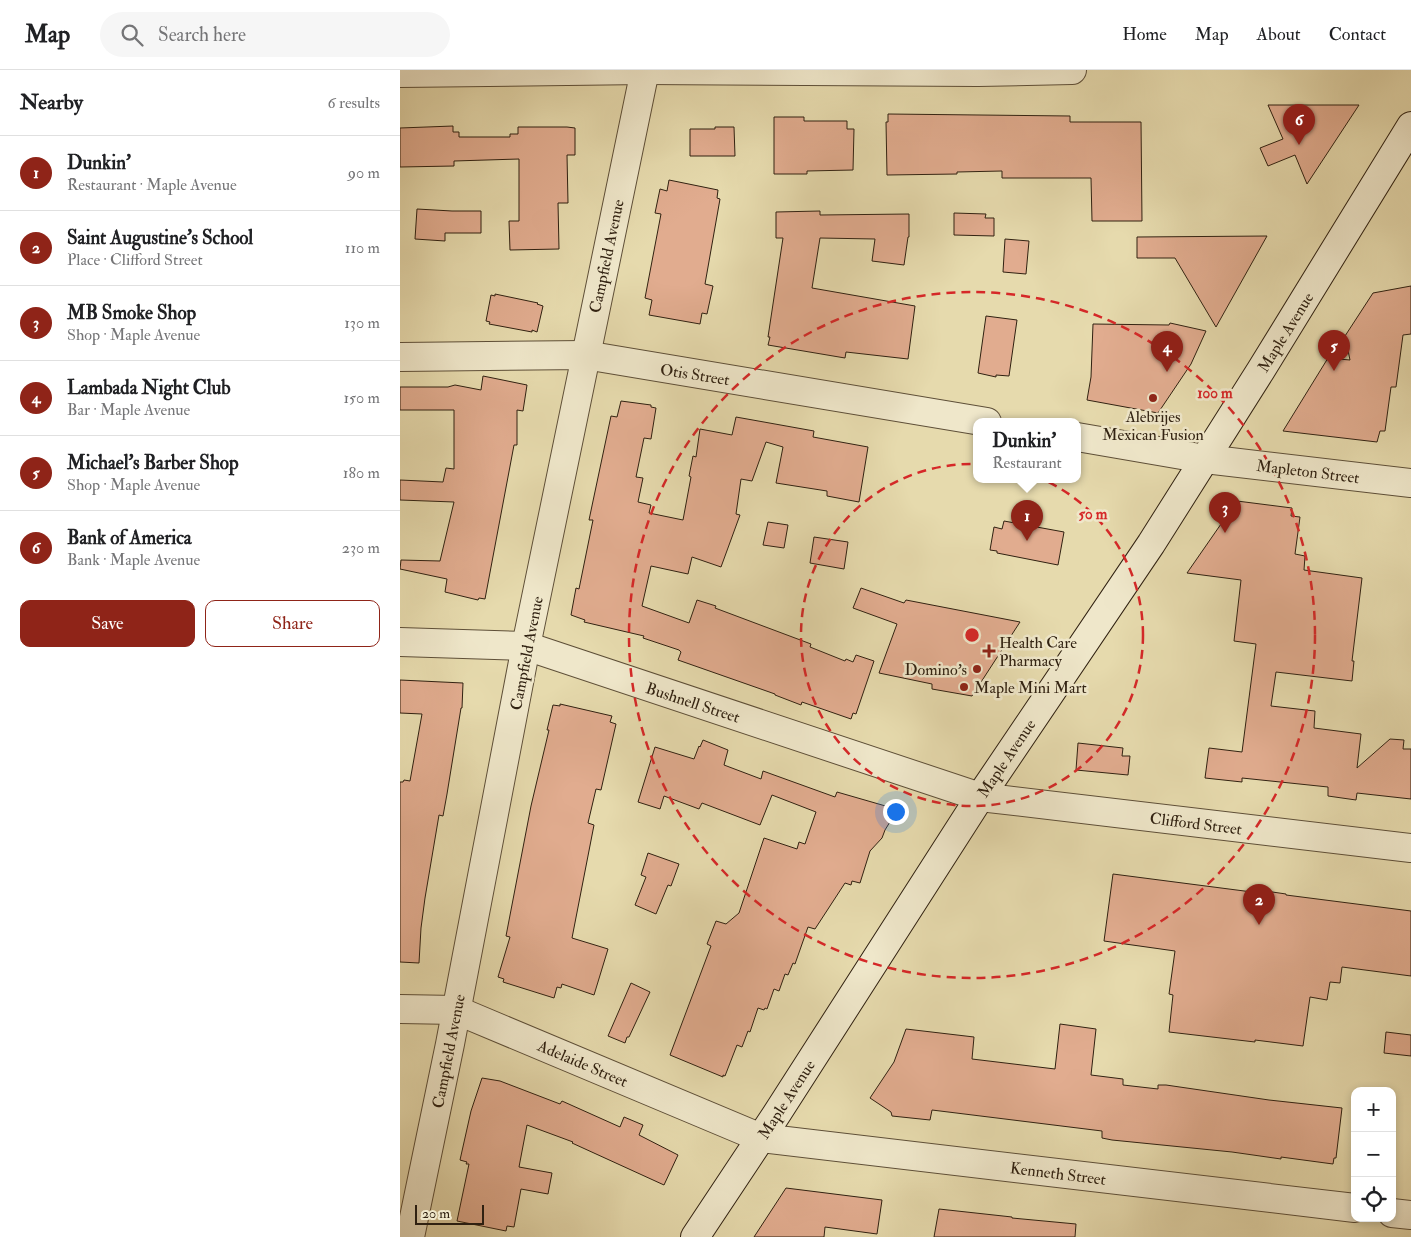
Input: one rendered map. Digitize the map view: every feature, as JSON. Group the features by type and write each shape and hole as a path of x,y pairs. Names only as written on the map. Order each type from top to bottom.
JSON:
{"street":[{"name":"Campfield Avenue","path":"410,1237 526,646 645,70"},
{"path":"400,72 1072,70"},
{"name":"Maple Avenue","path":"695,1237 761,1138 980,797 1205,459 1267,362 1411,126"},
{"name":"Otis Street","path":"400,357 586,356 973,420"},
{"path":"1081,438 1205,459"},
{"name":"Mapleton Street","path":"1205,459 1411,482"},
{"name":"Bushnell Street","path":"400,642 526,646 980,797"},
{"name":"Clifford Street","path":"980,797 1411,848"},
{"name":"Adelaide Street","path":"400,1009 456,1010 761,1138"},
{"name":"Kenneth Street","path":"761,1138 1351,1208"},
{"path":"1396,1213 1411,1215"}],"building":[{"path":"1268,105 1359,105 1307,184 1295,155 1268,166 1260,148 1283,139"},
{"path":"888,114 1070,116 1070,122 1141,122 1142,221 1092,221 1091,178 1002,178 1002,171 887,175 886,122 888,122"},
{"path":"774,117 804,117 804,121 847,121 847,129 854,129 853,170 807,171 807,174 774,174"},
{"path":"453,126 453,132 459,132 459,137 510,137 510,134 518,134 518,127 575,128 575,155 567,155 568,203 558,203 559,249 510,250 509,221 519,221 519,159 454,161 454,166 400,167 400,128"},
{"path":"715,127 734,127 735,156 690,156 690,129 715,129"},
{"path":"669,180 718,190 717,198 720,199 705,284 713,286 707,314 702,313 700,324 649,315 652,300 645,298 661,214 655,213 660,189 667,191"},
{"path":"417,209 481,211 481,233 445,233 445,241 415,239"},
{"path":"820,211 820,215 909,214 909,237 904,265 872,261 875,239 820,238 812,288 915,306 908,359 846,352 845,358 768,345 783,238 776,238 776,212"},
{"path":"954,213 986,214 985,218 994,218 994,236 954,235"},
{"path":"1267,236 1216,327 1175,258 1137,258 1137,237"},
{"path":"1005,239 1029,241 1026,274 1003,272"},
{"path":"1411,286 1411,334 1403,335 1396,387 1391,387 1385,431 1380,431 1377,442 1283,431 1328,358 1350,360 1345,336 1373,293"},
{"path":"495,294 538,303 543,306 537,332 489,324 490,322 486,321 491,295 495,296"},
{"path":"986,316 1017,320 1009,376 996,375 996,377 978,373"},
{"path":"1170,323 1206,331 1191,364 1158,413 1087,400 1091,377 1093,324 1169,325"},
{"path":"483,376 527,385 523,411 517,410 517,445 514,445 485,599 479,598 478,600 445,592 447,579 400,569 401,560 440,561 454,502 400,500 400,480 443,482 446,468 454,469 454,410 400,410 400,387 448,387 455,385 481,390"},
{"path":"621,401 651,405 651,407 656,408 651,439 644,438 636,477 643,478 638,502 651,505 649,513 683,520 691,477 689,476 693,456 696,457 700,429 732,435 736,417 814,431 813,437 868,447 859,502 827,496 827,491 776,483 783,447 766,442 752,481 741,479 736,514 740,515 721,567 692,557 688,574 651,566 642,606 689,623 697,600 811,644 810,647 845,661 846,659 853,662 856,655 874,661 856,714 853,713 851,719 802,702 801,705 678,660 681,652 679,650 643,638 644,636 584,622 585,620 571,615 576,588 579,589 593,520 589,520 611,416 617,417"},
{"path":"1237,501 1292,508 1291,516 1300,517 1295,554 1305,556 1304,570 1362,578 1352,661 1354,661 1352,681 1276,672 1271,706 1315,711 1314,728 1361,734 1357,768 1390,739 1404,740 1403,749 1411,749 1411,799 1357,793 1356,800 1328,796 1328,787 1242,778 1242,782 1205,778 1209,748 1242,752 1256,644 1234,641 1241,580 1187,573"},
{"path":"1004,521 1064,532 1058,565 990,550 994,527 1002,529"},
{"path":"768,522 788,525 784,548 763,545"},
{"path":"814,537 848,542 844,569 810,563"},
{"path":"861,588 904,603 906,600 1020,622 972,696 932,689 932,684 879,673 897,624 853,608"},
{"path":"400,680 463,683 462,708 447,794 443,816 439,815 425,898 419,963 400,962 400,782 404,780 410,781 422,714 400,713"},
{"path":"560,704 612,716 610,722 616,724 601,790 596,789 588,823 594,825 572,938 608,949 594,995 562,984 561,988 557,987 554,998 503,982 504,979 498,977 510,937 506,936 531,806 549,730 547,730 553,705 560,706"},
{"path":"703,740 728,750 724,765 761,779 763,771 835,797 837,792 889,807 893,817 882,838 870,851 860,883 852,881 851,885 845,883 815,929 808,927 795,964 793,963 788,975 785,974 779,991 774,989 767,1009 758,1008 750,1032 748,1031 742,1047 737,1045 723,1077 670,1055 711,946 707,944 716,921 726,924 739,913 764,838 797,849 799,842 805,844 816,812 772,795 760,825 702,803 699,809 664,796 660,809 638,802 655,747 694,759"},
{"path":"1078,743 1123,748 1122,756 1130,756 1128,775 1076,770"},
{"path":"648,853 679,864 671,886 668,885 656,914 635,905 646,877 641,875"},
{"path":"1113,874 1252,892 1252,889 1411,911 1411,976 1342,967 1340,983 1330,982 1327,1000 1310,997 1303,1046 1169,1032 1173,995 1169,994 1175,951 1104,941"},
{"path":"631,983 650,992 625,1043 608,1036"},
{"path":"1060,1024 1096,1029 1091,1075 1123,1079 1123,1085 1158,1089 1158,1085 1166,1085 1269,1100 1342,1108 1336,1158 1334,1158 1333,1164 1112,1140 1102,1138 1102,1131 932,1110 930,1120 892,1116 891,1112 870,1098 894,1062 906,1029 974,1037 972,1059 1055,1069"},
{"path":"1386,1032 1411,1035 1411,1056 1384,1053"},
{"path":"482,1078 500,1081 560,1104 562,1101 620,1127 624,1117 643,1125 639,1135 678,1155 664,1185 573,1142 527,1125 519,1167 552,1173 548,1194 521,1189 514,1227 507,1226 506,1231 457,1221 469,1164 460,1160 471,1111"},
{"path":"786,1188 882,1200 877,1234 825,1227 824,1237 754,1237"},
{"path":"939,1209 1076,1224 1075,1237 934,1237"}],"place":[{"name":"Bank of America","path":"1299,145"},
{"name":"Michael's Barber Shop","path":"1334,371"},
{"name":"Lambada Night Club","path":"1167,372"},
{"name":"Alebrijes Mexican Fusion","path":"1153,398"},
{"name":"MB Smoke Shop","path":"1225,533"},
{"name":"Dunkin'","path":"1027,541"},
{"name":"Health Care Pharmacy","path":"989,651"},
{"name":"Domino's","path":"977,669"},
{"name":"Maple Mini Mart","path":"964,687"},
{"name":"Saint Augustine's School","path":"1259,925"}]}
